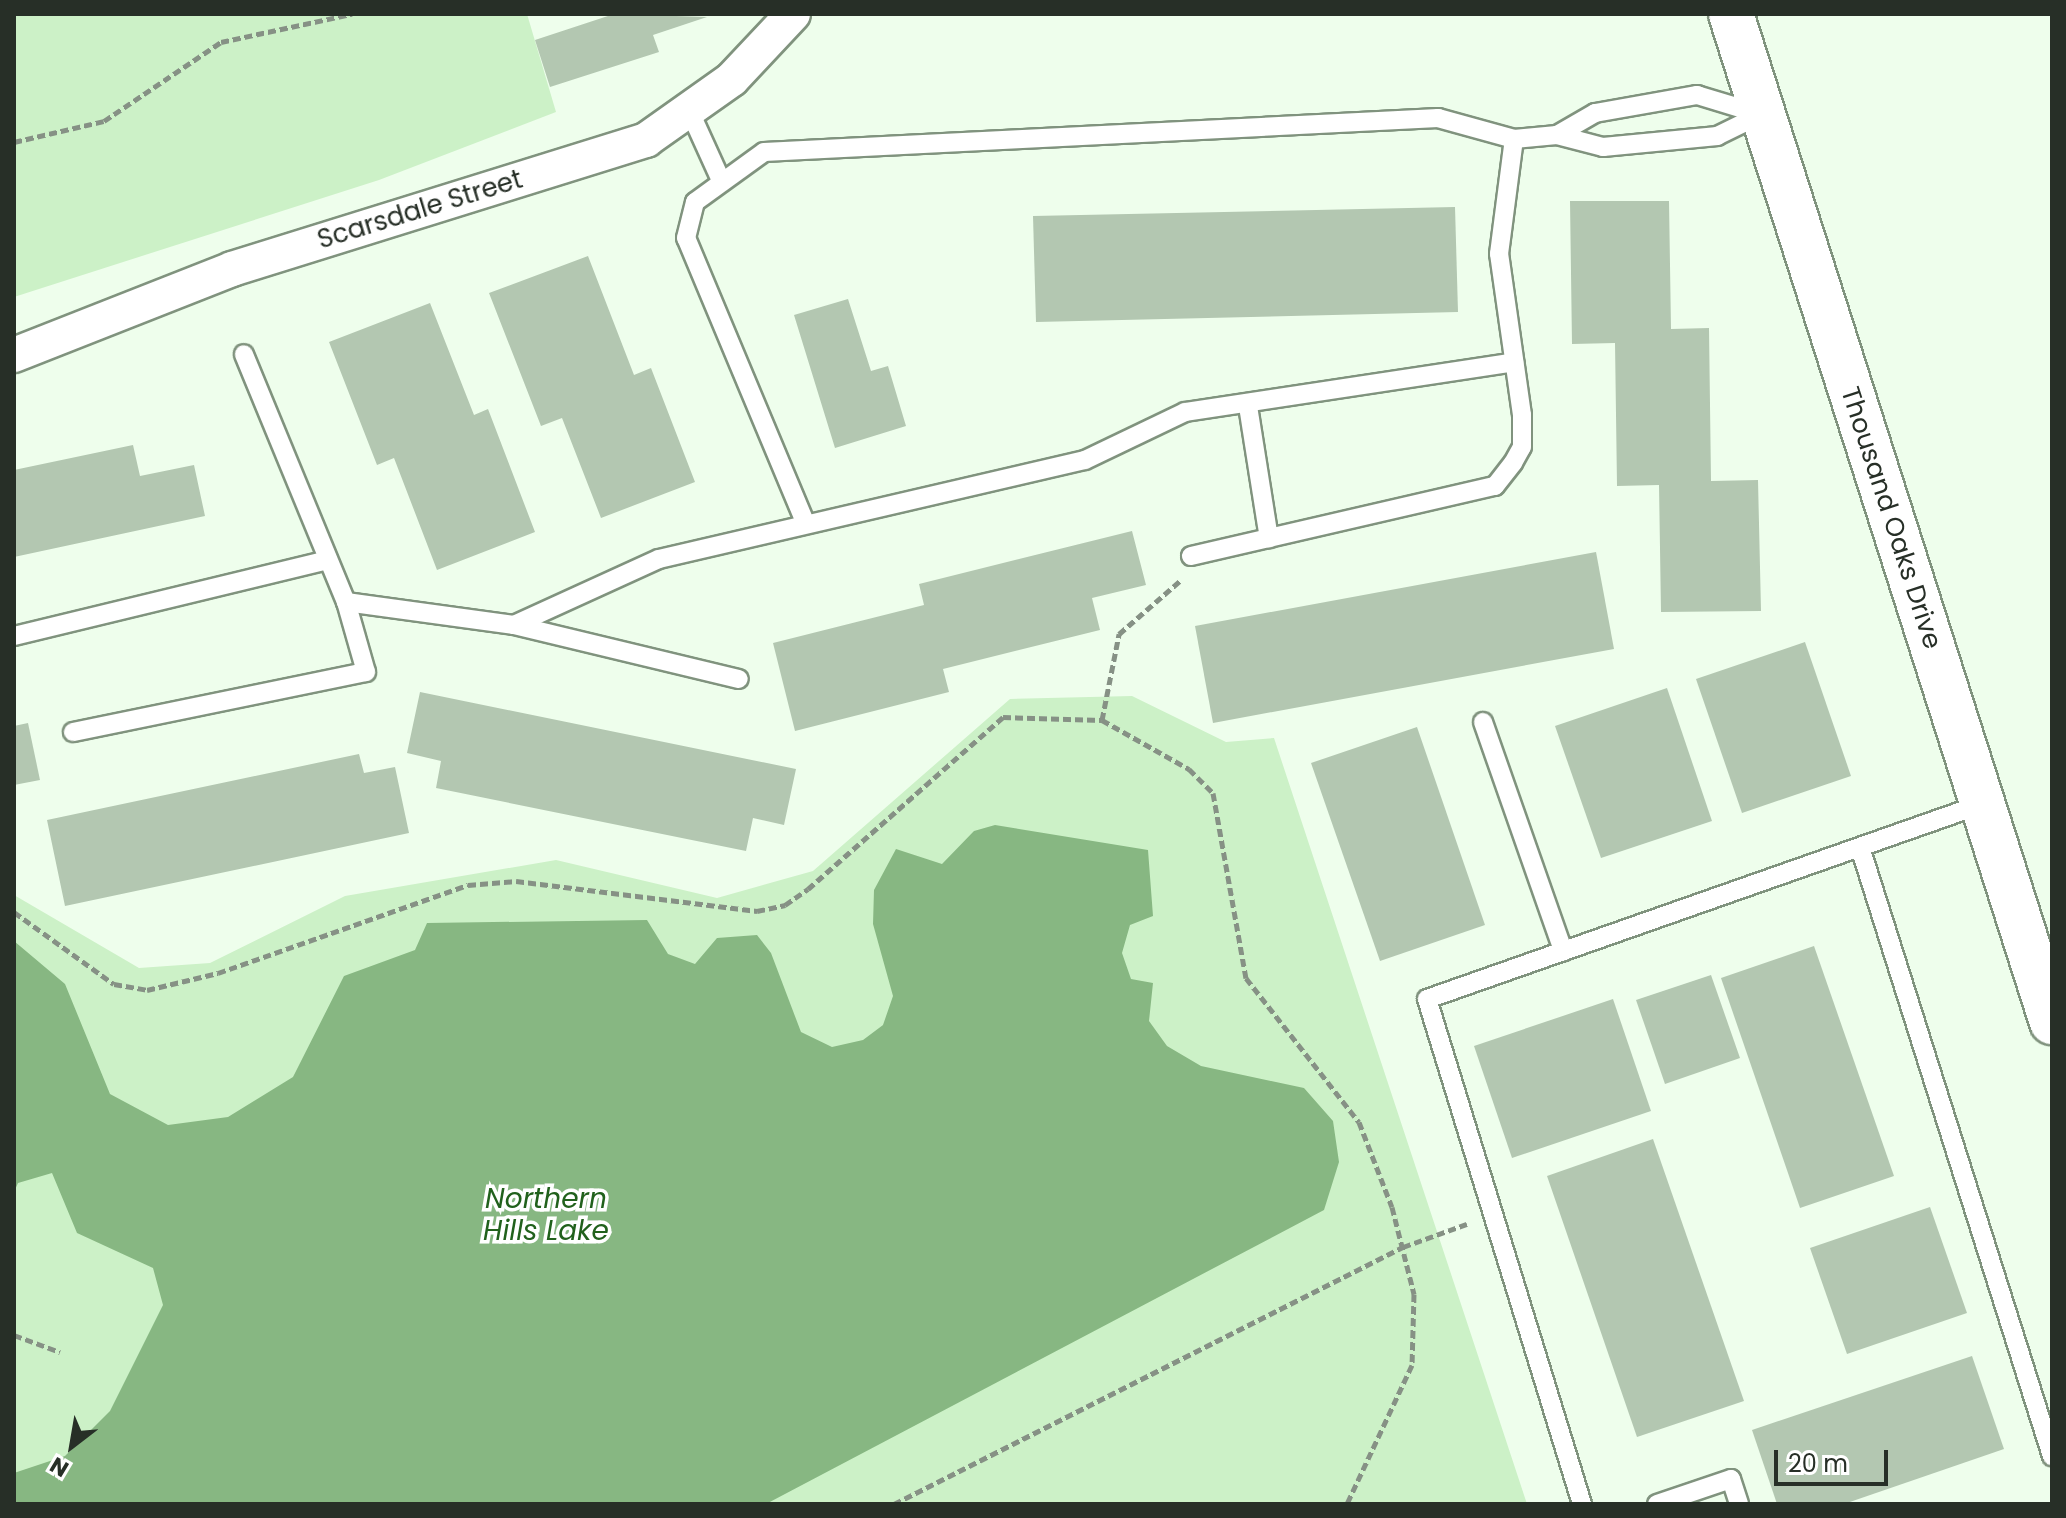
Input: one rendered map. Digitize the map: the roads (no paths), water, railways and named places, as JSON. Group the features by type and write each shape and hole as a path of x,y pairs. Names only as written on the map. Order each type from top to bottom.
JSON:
{"main road":[{"name":"Thousand Oaks Drive","path":"1731,14 2052,1022"}],"street":[{"name":"Scarsdale Street","path":"14,355 232,269 646,140 690,112 793,14"}],"lane":[{"path":"1557,135 1595,113 1697,95 1762,114"},
{"path":"690,112 720,178"},
{"path":"805,522 686,238 695,202 720,178 764,152 1288,122 1438,118 1514,139 1557,135 1603,147 1717,136 1762,114"},
{"path":"1191,556 1495,486 1522,447 1499,254 1514,139"},
{"path":"73,732 366,672 346,602 244,354"},
{"path":"514,625 659,559 805,522 1085,460 1153,422 1514,362"},
{"path":"1248,406 1269,538"},
{"path":"14,636 328,560"},
{"path":"346,602 514,625 739,679"},
{"path":"1483,722 1563,951"},
{"path":"1582,1504 1427,999 1982,804"},
{"path":"1860,847 2052,1456"},
{"path":"1657,1504 1731,1479 1739,1504"}],"water":[{"name":"Northern Hills Lake","path":"995,825 1148,850 1153,916 1130,925 1122,953 1131,979 1153,983 1149,1021 1167,1046 1201,1066 1304,1088 1333,1121 1339,1162 1324,1210 766,1504 14,1504 14,1473 65,1456 110,1411 163,1305 153,1268 77,1233 52,1173 18,1183 14,1192 14,941 65,984 110,1094 168,1125 228,1117 293,1077 344,976 415,950 427,923 647,920 668,954 695,964 717,938 757,935 771,953 801,1032 832,1047 863,1040 883,1025 893,996 873,924 874,890 896,849 942,864 974,831"}]}
